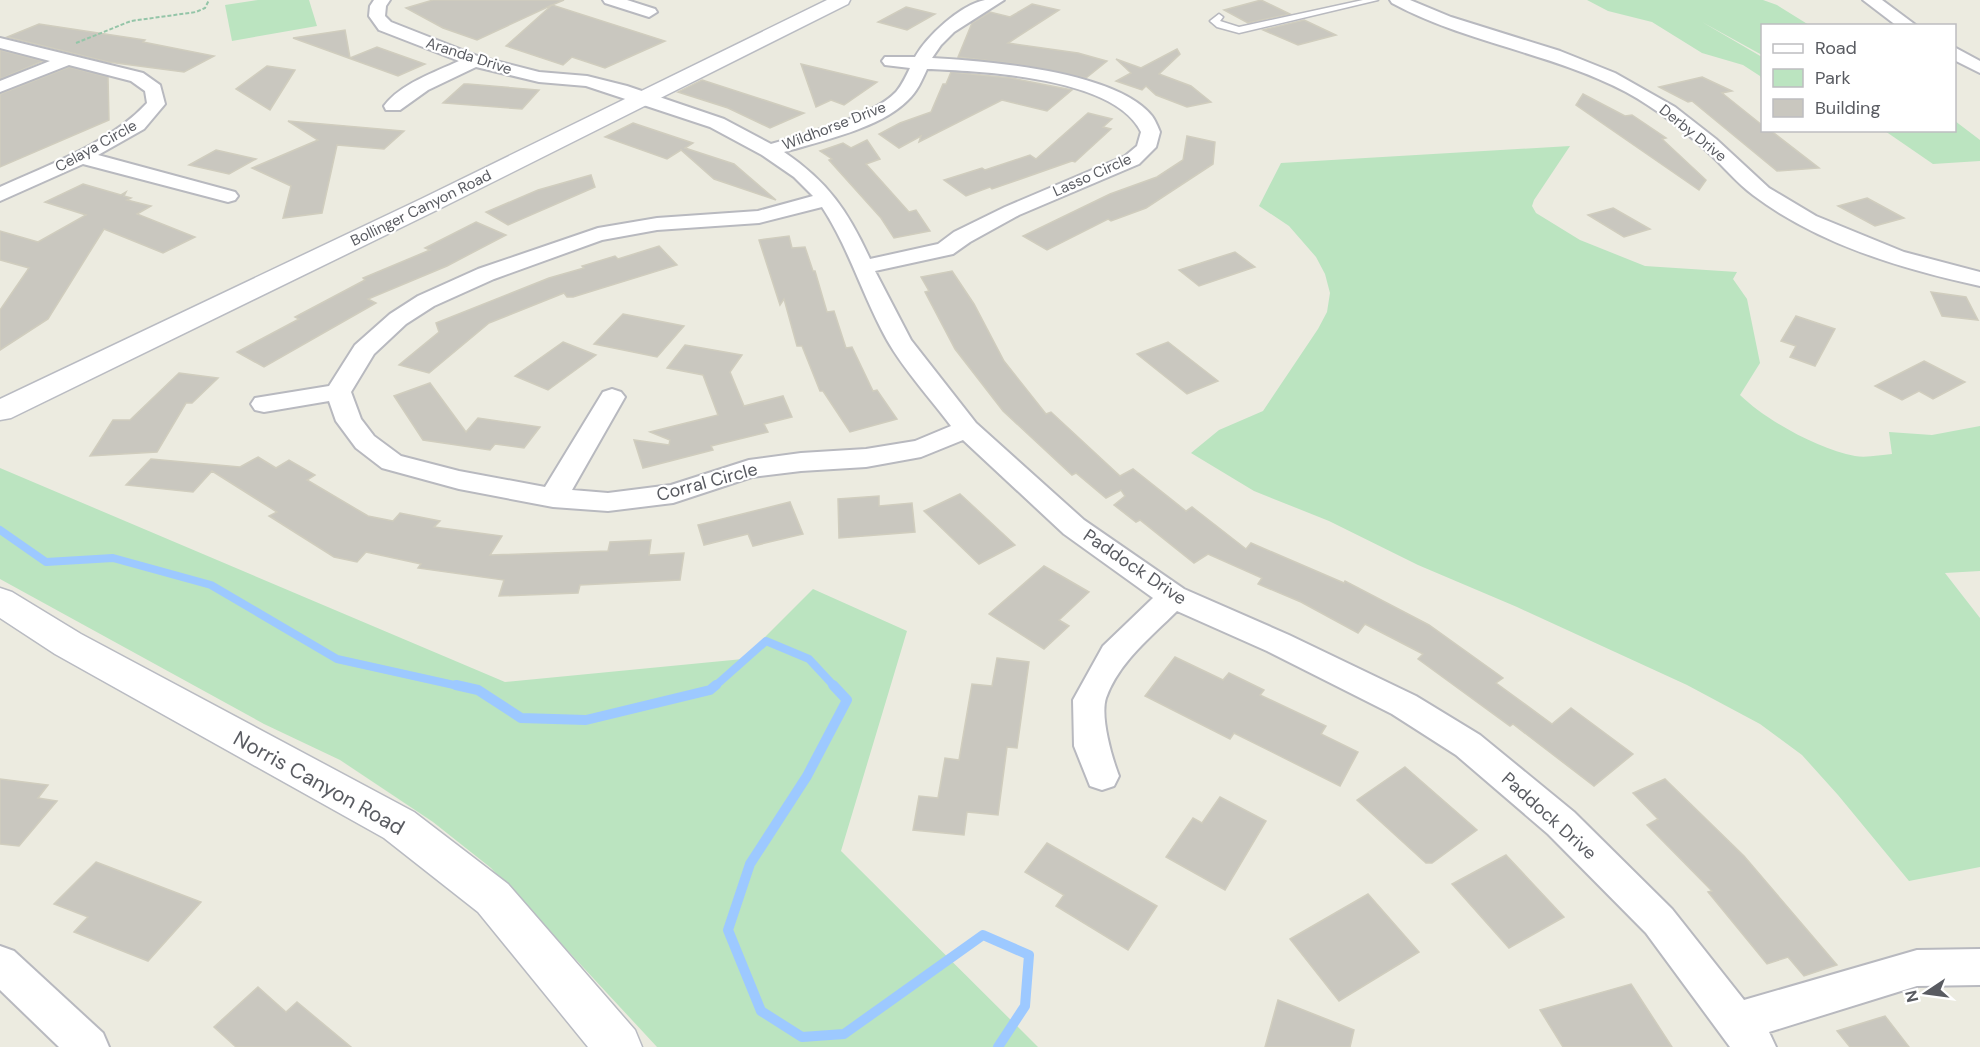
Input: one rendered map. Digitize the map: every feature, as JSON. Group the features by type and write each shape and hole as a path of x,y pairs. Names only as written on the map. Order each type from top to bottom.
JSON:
{"main road":[{"name":"Bollinger Canyon Road","path":"0,411 633,94 809,0"},
{"name":"Bollinger Canyon Road","path":"0,386 384,205 841,0"},
{"name":"Norris Canyon Road","path":"0,601 68,644 399,825 493,898 618,1047"}],"street":[{"name":"Aranda Drive","path":"382,0 378,6 377,16 385,26 474,61 539,76 587,81 633,94"},
{"path":"611,0 649,12"},
{"name":"Wildhorse Drive","path":"770,152 873,114 895,102 910,87 935,41 966,17 996,0"},
{"name":"Derby Drive","path":"1398,0 1446,22 1528,46 1601,74 1634,90 1665,108 1698,134 1763,193 1830,231 1919,264 1980,279"},
{"path":"1871,0 1906,24"},
{"name":"Celaya Circle","path":"0,43 137,77 154,89 156,104 137,125 81,157 0,195"},
{"path":"1956,53 1980,68"},
{"path":"0,87 67,60"},
{"path":"393,106 409,93 438,76 474,61"},
{"name":"Lasso Circle","path":"862,267 945,249 962,237 1012,211 1132,160 1147,146 1150,131 1141,114 1125,102 1094,90 1029,72 891,61"},
{"name":"Paddock Drive","path":"633,94 717,123 770,152 801,173 827,199 843,223 862,267 900,342 968,429 1074,527 1173,597 1278,643 1394,699 1468,745 1561,823 1659,921 1746,1034"},
{"path":"81,157 228,196"},
{"path":"264,404 338,392 364,350 398,319 426,301 486,274 598,234 657,224 759,217 827,199"},
{"name":"Corral Circle","path":"338,392 349,421 365,442 392,462 459,480 553,498 608,502 673,494 750,469 801,462 866,458 921,448 968,429"},
{"path":"553,498 612,397"},
{"path":"1102,776 1091,746 1089,700 1114,654 1173,597"},
{"path":"0,964 88,1047"},
{"path":"1746,1034 1917,968 1980,967"}],"lane":[{"path":"1219,17 1214,21 1220,26 1239,30 1374,0"}],"path":[{"path":"47,55 131,21 196,12 205,8 209,0"}],"green space":[{"path":"258,0 309,0 317,26 232,41 225,5"},
{"path":"1587,0 1763,0 1777,5 1807,24 1761,24 1761,54 1702,22 1761,56 1761,78 1743,65 1702,53 1652,22 1608,11"},
{"path":"1956,122 1980,140 1980,161 1933,164 1886,132 1956,132"},
{"path":"1570,146 1534,200 1532,206 1536,213 1580,240 1645,266 1737,272 1733,279 1747,299 1760,363 1740,395 1764,415 1809,440 1859,457 1892,454 1889,432 1932,435 1980,426 1980,571 1945,573 1980,618 1980,867 1909,881 1802,755 1760,724 1687,685 1517,607 1418,565 1329,521 1254,491 1191,453 1219,430 1263,411 1327,312 1330,293 1325,274 1316,257 1289,226 1259,206 1281,163"},
{"path":"0,468 505,682 743,659 813,589 907,631 841,851 1038,1047 657,1047 491,868 433,822 340,760 264,724 0,579"}],"building":[{"path":"433,0 564,0 477,40 443,28 406,8"},
{"path":"1261,0 1290,14 1248,23 1224,10"},
{"path":"1032,4 1059,10 1008,43 1078,53 1107,61 1086,78 1016,64 958,57 972,23 990,12 1010,17"},
{"path":"552,5 665,41 605,68 572,57 563,65 506,46"},
{"path":"906,7 935,14 907,30 878,22"},
{"path":"1304,20 1336,35 1298,45 1263,30"},
{"path":"39,24 145,40 143,42 214,56 184,72 108,62 7,37"},
{"path":"345,30 350,58 377,47 425,64 398,76 293,38"},
{"path":"1177,49 1180,54 1159,74 1191,86 1211,102 1187,107 1156,95 1146,86 1142,90 1116,81 1131,73 1116,59 1141,68"},
{"path":"0,50 43,61 0,79"},
{"path":"801,64 877,82 844,105 831,100 816,107"},
{"path":"267,66 295,70 270,110 236,89"},
{"path":"69,67 108,77 109,120 0,167 0,94"},
{"path":"951,72 1011,78 1072,90 1047,111 1002,100 919,142 921,136 899,148 879,134 900,123 931,112"},
{"path":"1702,77 1732,91 1722,93 1761,124 1761,132 1773,132 1819,168 1777,171 1692,101 1688,102 1659,87"},
{"path":"702,80 804,113 770,128 728,108 678,92"},
{"path":"464,84 539,90 522,109 443,103"},
{"path":"1583,94 1625,116 1632,115 1666,138 1662,139 1706,180 1699,190 1576,105"},
{"path":"1088,113 1112,119 1103,127 1111,129 1075,162 1072,161 966,196 944,180 982,168 985,170 1030,155 1036,159"},
{"path":"288,121 404,131 384,149 337,145 322,213 283,218 291,186 252,168 318,140"},
{"path":"633,123 693,143 685,148 734,164 776,200 714,179 681,150 667,159 605,137"},
{"path":"1187,136 1215,142 1213,164 1146,208 1111,221 1108,219 1047,250 1023,236 1110,194 1157,177 1183,160"},
{"path":"867,140 880,159 866,164 909,212 916,210 930,231 894,238 881,218 829,160 832,159 820,151 843,143 851,148"},
{"path":"216,150 256,159 229,174 189,165"},
{"path":"591,175 595,187 508,225 486,212 538,190"},
{"path":"83,184 121,195 126,192 124,196 131,198 127,200 151,206 137,214 195,237 163,253 104,229 48,319 0,350 0,310 29,268 0,260 0,231 38,242 86,215 45,202"},
{"path":"1867,198 1904,218 1875,226 1838,206"},
{"path":"1613,208 1650,229 1624,237 1588,215"},
{"path":"476,222 506,235 447,266 368,299 376,303 264,367 237,352 299,319 295,317 365,280 363,278 430,250 425,248"},
{"path":"789,236 792,248 805,247 827,312 834,311 846,348 852,347 873,391 877,390 897,419 850,432 823,391 820,391 802,346 797,346 784,299 780,305 759,240"},
{"path":"659,246 677,265 573,297 567,297 564,293 489,323 429,373 399,365 439,332 436,323 549,278 584,268 582,266 615,256 618,259"},
{"path":"1235,252 1255,267 1199,286 1179,270"},
{"path":"952,271 974,304 1004,361 1046,414 1051,412 1120,476 1133,469 1186,511 1192,507 1246,549 1251,543 1344,583 1345,581 1429,625 1503,678 1496,683 1552,724 1571,708 1633,754 1594,786 1513,724 1510,726 1418,659 1423,654 1365,624 1358,633 1301,602 1258,584 1262,578 1208,554 1194,563 1140,520 1136,522 1114,505 1125,496 1121,490 1106,498 1076,473 1072,475 1003,411 955,349 925,292 929,291 921,277"},
{"path":"1931,292 1966,297 1978,320 1942,316"},
{"path":"623,314 684,326 657,357 594,344"},
{"path":"1796,316 1835,329 1815,366 1790,357 1796,346 1781,341"},
{"path":"563,342 596,355 548,390 515,376"},
{"path":"1168,342 1218,381 1187,394 1137,354"},
{"path":"685,345 742,355 730,372 744,406 783,396 792,417 764,424 768,432 711,446 713,450 643,468 634,440 669,445 670,440 650,432 718,415 703,375 667,368"},
{"path":"1924,361 1965,382 1933,399 1919,391 1902,400 1875,386"},
{"path":"179,373 218,378 192,403 186,403 157,452 90,456 113,420 130,420"},
{"path":"430,383 466,432 478,418 540,427 524,448 495,444 490,450 423,440 394,396"},
{"path":"258,457 276,468 289,460 315,475 307,480 368,516 393,521 400,513 440,521 434,527 502,536 490,555 608,551 610,542 651,540 649,555 684,553 680,580 580,585 578,593 499,596 504,580 418,568 421,564 366,552 357,562 334,557 269,516 277,512 212,471 193,492 126,485 151,459 240,467"},
{"path":"960,494 1015,545 979,564 924,511"},
{"path":"879,496 879,506 912,503 915,532 839,538 838,499"},
{"path":"790,502 803,534 753,546 748,534 704,545 698,525"},
{"path":"1044,566 1089,592 1059,620 1069,626 1044,649 989,614"},
{"path":"1175,657 1223,680 1229,673 1264,690 1260,695 1326,726 1321,734 1358,752 1340,786 1234,733 1230,739 1145,696"},
{"path":"997,658 1029,662 1017,748 1007,747 998,815 967,812 964,835 913,830 919,796 938,798 945,758 959,760 972,684 992,686"},
{"path":"1405,767 1477,830 1432,863 1426,863 1357,800"},
{"path":"0,779 48,785 38,798 57,801 19,846 0,844"},
{"path":"1665,779 1744,856 1837,965 1804,976 1788,957 1767,964 1708,892 1712,891 1647,825 1658,819 1633,793"},
{"path":"1220,797 1266,821 1225,890 1166,857 1193,818 1202,823"},
{"path":"1047,843 1157,906 1128,950 1056,906 1064,895 1025,872"},
{"path":"1506,855 1564,917 1509,948 1452,884"},
{"path":"96,862 201,902 148,961 74,932 88,917 54,904"},
{"path":"1368,894 1419,952 1339,1001 1290,939"},
{"path":"1631,984 1672,1047 1563,1047 1540,1010"},
{"path":"258,987 286,1012 297,1002 351,1047 236,1047 214,1027"},
{"path":"1278,1000 1354,1030 1350,1047 1265,1047"},
{"path":"1885,1016 1909,1047 1850,1047 1837,1031"}],"waterway":[{"path":"0,530 46,562 113,558 211,585 337,659 463,687"},
{"path":"714,687 766,641 809,659 835,687"},
{"path":"456,685 478,690 521,718 586,720 710,690 716,685"},
{"path":"833,685 847,700 807,776 750,864 728,930 761,1011 802,1037 844,1034 983,935 1029,955 1025,1006 998,1047"}]}
